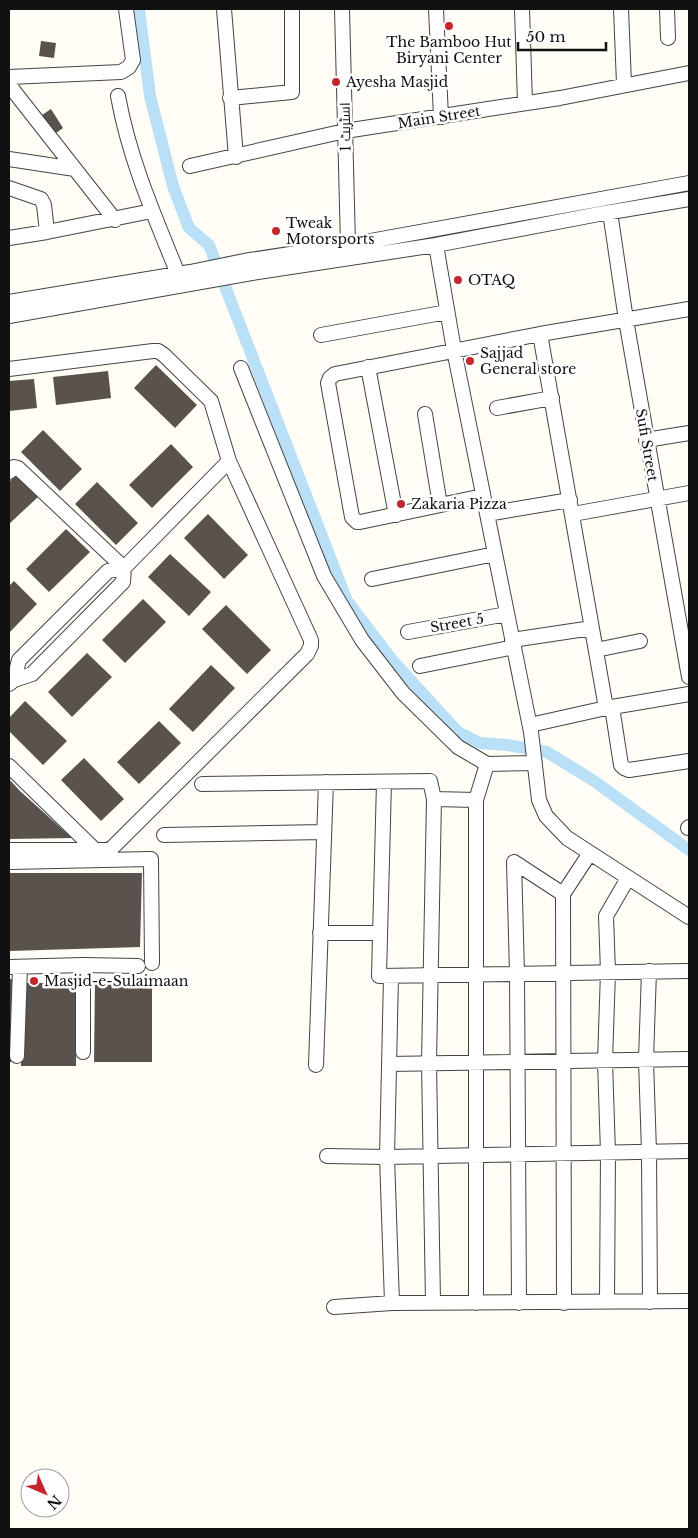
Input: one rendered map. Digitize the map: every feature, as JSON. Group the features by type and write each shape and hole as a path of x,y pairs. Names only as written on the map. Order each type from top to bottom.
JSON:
{"street":[{"path":"9,77 121,72 133,60 126,9"},
{"path":"224,9 236,157"},
{"path":"230,98 292,92 292,9"},
{"name":"اسٹریٹ 1","path":"342,9 348,245"},
{"path":"436,9 441,117"},
{"path":"522,9 525,103"},
{"path":"621,9 624,84"},
{"path":"667,9 668,38"},
{"name":"Main Street","path":"190,166 345,131 560,98 624,84 689,73"},
{"path":"9,85 115,220"},
{"path":"118,96 124,129 152,211 187,276"},
{"path":"9,159 75,169"},
{"path":"245,267 348,245 689,184"},
{"path":"9,188 41,199 44,205 47,232"},
{"path":"9,302 245,267 436,245 689,199"},
{"path":"9,238 115,220 152,211"},
{"name":"Sufi Street","path":"610,212 656,498 683,612 689,677"},
{"path":"417,233 420,247"},
{"path":"436,245 454,350 530,729 538,800 546,816 567,838 689,917"},
{"path":"9,316 187,276"},
{"path":"483,496 356,522 352,517 328,383 332,375 540,334 689,309"},
{"path":"321,335 447,312"},
{"path":"540,334 596,650 621,764 629,770 689,761"},
{"path":"9,369 158,351 164,355 211,401 229,461 311,640 311,646 307,654 112,848 107,850 9,850"},
{"path":"368,367 396,515"},
{"path":"241,368 324,576 362,640 403,693 458,747 487,764 535,760"},
{"path":"497,408 552,398"},
{"path":"425,414 440,505"},
{"path":"646,440 689,433"},
{"path":"10,680 19,660 108,571 124,568 229,461"},
{"path":"9,472 14,467 18,468 124,568"},
{"path":"573,514 689,493"},
{"path":"487,514 570,500"},
{"path":"372,579 495,554"},
{"path":"10,680 32,674 123,582 124,568"},
{"name":"Street 5","path":"408,632 507,614"},
{"path":"64,615 77,628"},
{"path":"420,666 592,628"},
{"path":"596,650 640,641"},
{"path":"530,729 609,708 689,694"},
{"path":"476,1303 476,800 487,764"},
{"path":"9,766 94,849"},
{"path":"202,784 430,781 434,799 429,1063 433,1303"},
{"path":"316,1065 326,782"},
{"path":"384,782 379,976 689,970"},
{"path":"434,799 476,800"},
{"path":"164,834 324,832"},
{"path":"564,1303 563,894 590,853"},
{"path":"9,862 151,859 152,963"},
{"path":"519,1303 517,973 514,862 563,894"},
{"path":"607,1302 608,1152 605,1060 608,972 606,916 628,878"},
{"path":"320,933 380,933"},
{"path":"83,965 83,1052"},
{"path":"17,1056 14,967 138,966"},
{"path":"649,971 646,1060 650,1302"},
{"path":"390,976 387,1157 392,1303"},
{"path":"389,1064 689,1059"},
{"path":"327,1156 387,1157 689,1151"},
{"path":"334,1307 392,1303 689,1301"}],"building":[{"path":"41,41 56,43 54,58 39,56"},
{"path":"51,109 63,128 52,136 39,117"},
{"path":"156,365 197,405 175,428 134,388"},
{"path":"108,371 111,398 56,405 53,377"},
{"path":"34,379 37,408 9,411 9,381"},
{"path":"43,430 82,469 60,491 21,452"},
{"path":"171,444 193,467 152,508 129,485"},
{"path":"16,475 38,497 9,524 9,482"},
{"path":"97,482 138,523 116,545 75,504"},
{"path":"208,514 248,555 224,579 184,538"},
{"path":"66,529 90,552 49,592 26,569"},
{"path":"170,554 211,592 189,616 148,577"},
{"path":"14,581 37,604 9,633 9,586"},
{"path":"143,599 166,622 125,663 102,640"},
{"path":"226,605 271,650 247,674 202,629"},
{"path":"87,653 112,677 72,717 48,692"},
{"path":"211,665 235,688 193,732 169,709"},
{"path":"25,701 67,741 43,765 9,731 9,718"},
{"path":"159,721 181,743 139,784 117,762"},
{"path":"84,758 124,799 101,821 61,780"},
{"path":"9,779 20,791 72,838 9,839"},
{"path":"9,873 142,873 140,947 9,951"},
{"path":"9,979 14,979 13,1062 9,1062"},
{"path":"95,979 152,979 152,1062 94,1062"},
{"path":"22,983 77,983 76,1066 21,1066"}],"waterway":[{"path":"139,9 150,96 173,186 189,228 209,245 347,601 392,660 458,732 480,743 507,745 547,752 594,781 689,850"}],"place":[{"name":"The Bamboo Hut Biryani Center","path":"449,26"},
{"name":"Ayesha Masjid","path":"336,82"},
{"name":"Tweak Motorsports","path":"276,231"},
{"name":"OTAQ","path":"458,280"},
{"name":"Sajjad General store","path":"470,361"},
{"name":"Zakaria Pizza","path":"401,504"},
{"name":"Masjid-e-Sulaimaan","path":"34,981"}]}
